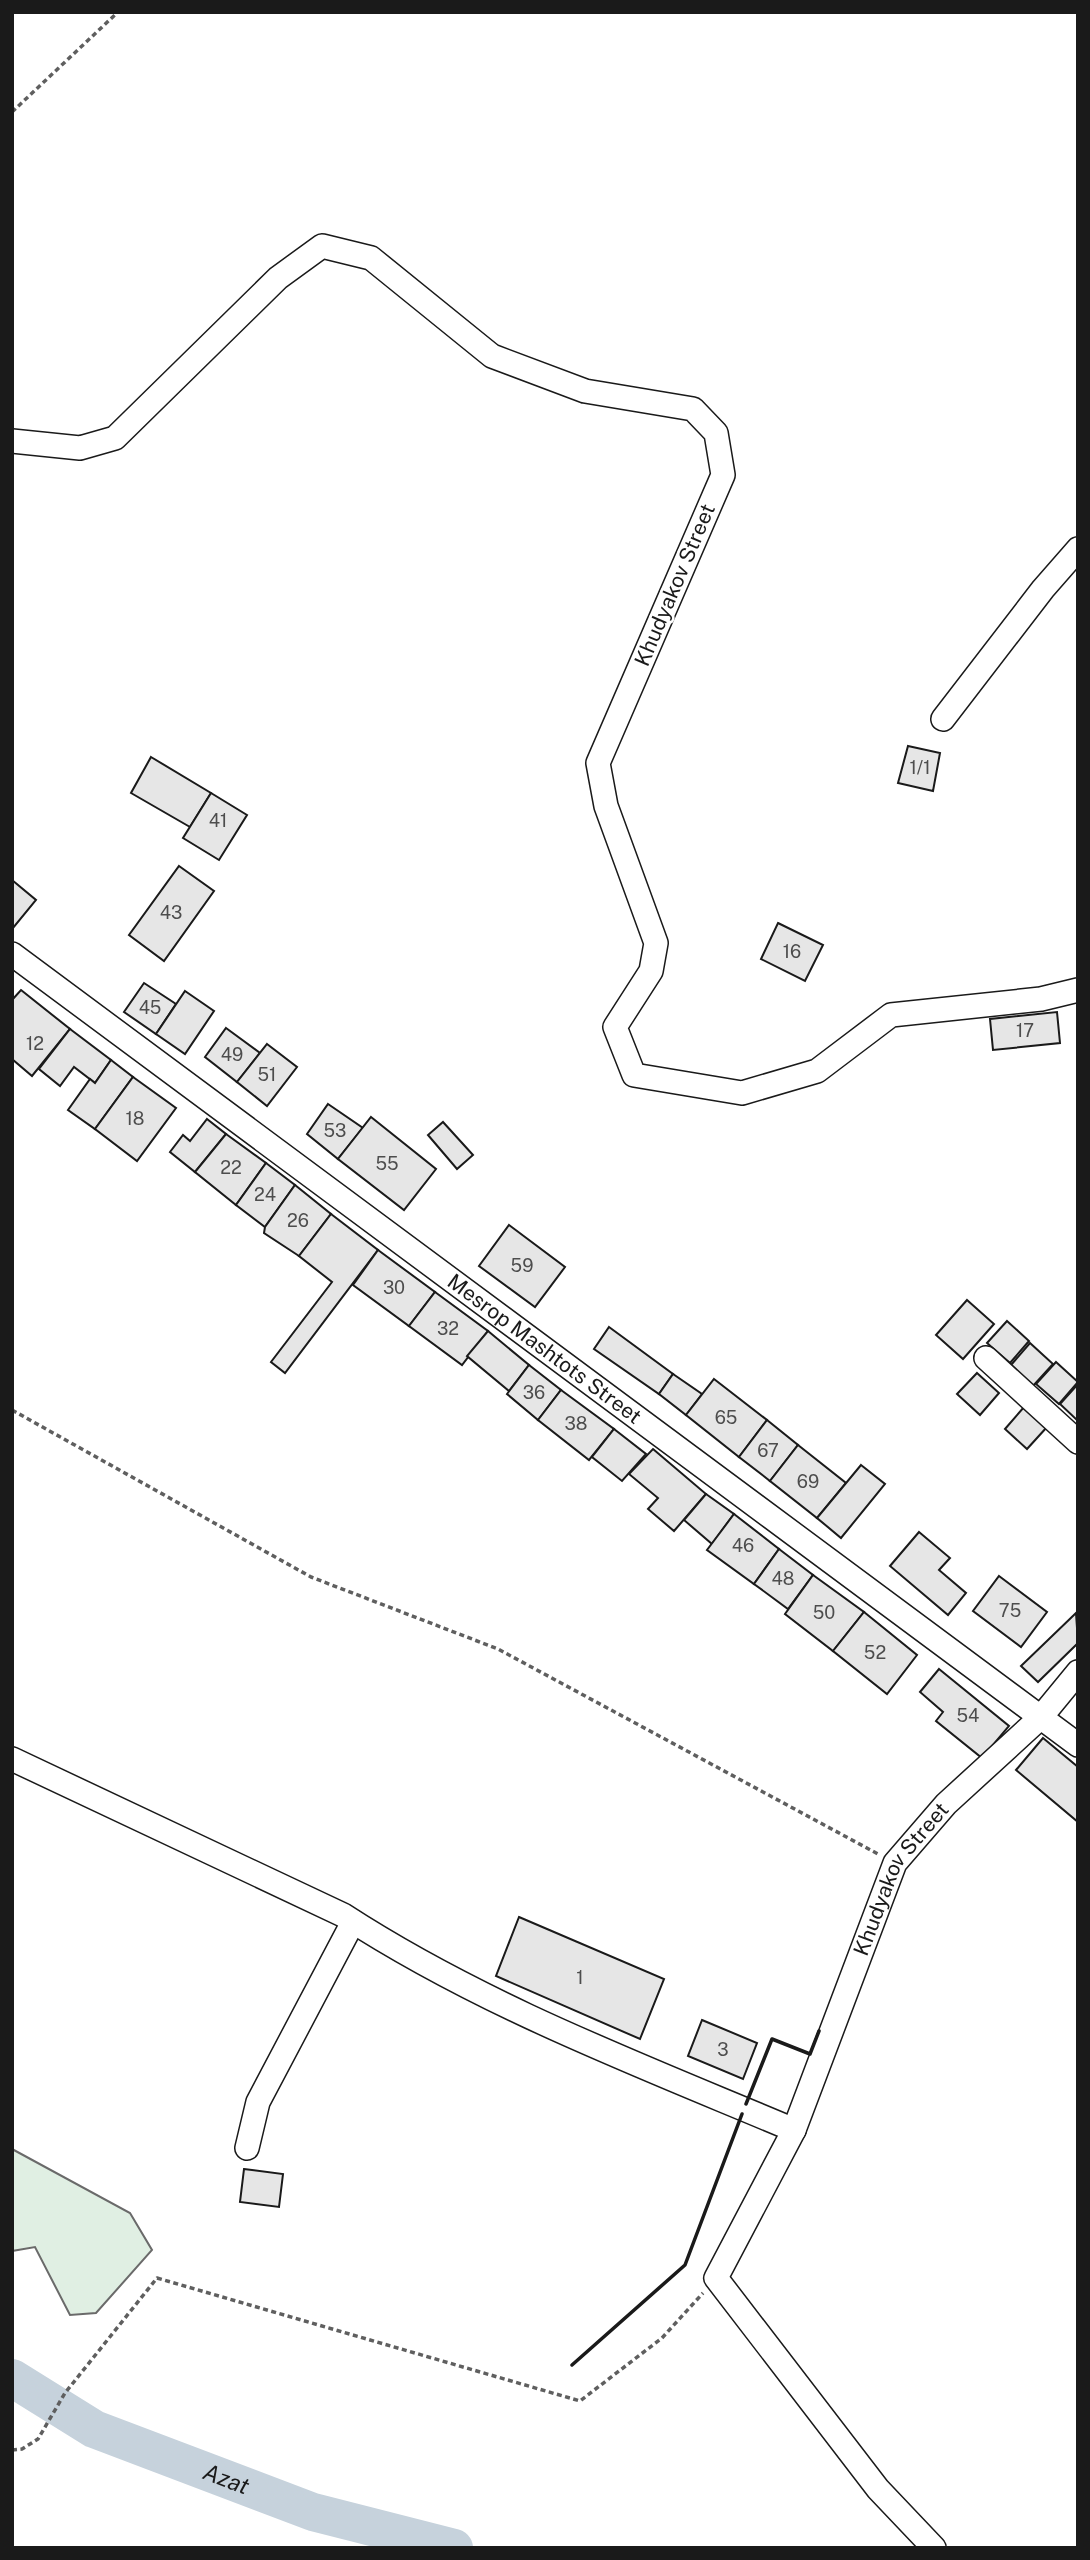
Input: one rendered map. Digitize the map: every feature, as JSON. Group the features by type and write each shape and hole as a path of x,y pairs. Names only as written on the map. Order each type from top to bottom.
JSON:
{"street":[{"name":"Khudyakov Street","path":"12,441 80,449 116,438 278,278 322,246 371,258 492,356 585,391 693,409 716,433 723,475 598,763 606,806 656,943 650,971 615,1027 634,1075 742,1093 817,1071 891,1015 1041,999 1078,990"},
{"path":"943,719 1043,589 1078,549"},
{"name":"Mesrop Mashtots Street","path":"12,954 1078,1745"},
{"path":"986,1358 1078,1441"},
{"name":"Khudyakov Street","path":"716,2278 793,2130 895,1863 946,1804 1041,1717 1078,1672"},
{"path":"12,1759 353,1922 388,1945 510,2011 793,2130"},
{"path":"247,2147 258,2102 353,1922"},
{"path":"716,2278 878,2489 934,2548"}],"path":[{"path":"12,112 118,12"},
{"path":"12,1410 311,1577 498,1649 895,1863"},
{"path":"12,2449 22,2449 38,2439 65,2393 156,2278 580,2401 662,2338 716,2278"}],"green space":[{"path":"12,2149 130,2213 152,2250 96,2313 70,2315 35,2247 12,2251"}],"building":[{"path":"908,746 940,753 933,791 898,783"},
{"path":"151,757 211,793 190,827 131,793"},
{"path":"211,793 247,815 219,860 183,838"},
{"path":"179,866 214,891 164,961 129,935"},
{"path":"12,880 36,900 13,928 12,928"},
{"path":"778,923 823,945 805,981 761,959"},
{"path":"144,983 176,1004 156,1034 124,1012"},
{"path":"21,990 70,1029 32,1076 12,1059 12,1000"},
{"path":"185,991 214,1011 185,1054 156,1034"},
{"path":"1057,1012 1060,1043 993,1050 990,1019"},
{"path":"226,1028 260,1053 237,1082 205,1057"},
{"path":"70,1029 111,1060 95,1083 74,1067 60,1086 39,1069"},
{"path":"267,1044 297,1067 267,1106 237,1082"},
{"path":"111,1060 133,1077 95,1129 68,1110 90,1079 95,1083"},
{"path":"133,1077 176,1108 137,1161 95,1129"},
{"path":"328,1104 363,1128 338,1159 307,1134"},
{"path":"371,1117 436,1169 404,1210 338,1159"},
{"path":"207,1119 226,1134 195,1172 170,1152 183,1135 190,1141"},
{"path":"443,1122 473,1155 457,1169 428,1135"},
{"path":"226,1134 266,1163 236,1205 195,1172"},
{"path":"266,1163 295,1185 265,1227 236,1205"},
{"path":"295,1185 331,1214 299,1256 264,1233 265,1227"},
{"path":"331,1214 378,1250 285,1373 271,1362 332,1282 299,1256"},
{"path":"509,1225 565,1267 535,1307 479,1266"},
{"path":"378,1250 435,1292 409,1326 353,1285"},
{"path":"435,1292 488,1331 462,1365 409,1326"},
{"path":"967,1300 994,1324 963,1359 936,1335"},
{"path":"1007,1321 1029,1341 1010,1363 987,1343"},
{"path":"609,1327 673,1374 659,1394 594,1349"},
{"path":"488,1331 529,1365 509,1391 467,1356"},
{"path":"1030,1343 1053,1364 1033,1386 1011,1365"},
{"path":"1056,1362 1078,1382 1059,1404 1036,1384"},
{"path":"529,1365 561,1390 538,1420 507,1394"},
{"path":"977,1373 999,1393 980,1415 957,1394"},
{"path":"673,1374 702,1394 686,1415 659,1394"},
{"path":"714,1379 767,1420 739,1457 686,1415"},
{"path":"1078,1384 1078,1421 1060,1404"},
{"path":"561,1390 614,1429 589,1460 538,1420"},
{"path":"1024,1407 1047,1427 1027,1449 1005,1429"},
{"path":"767,1420 798,1445 770,1481 739,1457"},
{"path":"614,1429 646,1454 622,1481 592,1457"},
{"path":"798,1445 846,1483 817,1518 770,1481"},
{"path":"653,1449 706,1494 674,1531 648,1509 658,1498 629,1474"},
{"path":"861,1465 885,1484 841,1538 817,1518"},
{"path":"706,1494 734,1514 712,1544 684,1520"},
{"path":"734,1514 779,1549 754,1584 707,1550"},
{"path":"919,1532 950,1558 939,1570 966,1593 948,1615 890,1566"},
{"path":"779,1549 813,1575 788,1609 754,1584"},
{"path":"813,1575 864,1612 833,1651 785,1614"},
{"path":"999,1576 1047,1612 1021,1647 973,1611"},
{"path":"864,1612 917,1655 887,1694 833,1651"},
{"path":"1076,1613 1078,1643 1038,1682 1021,1666"},
{"path":"939,1669 1009,1726 982,1758 936,1721 943,1712 920,1692"},
{"path":"1043,1738 1078,1767 1078,1822 1016,1770"},
{"path":"519,1917 664,1979 640,2039 496,1976"},
{"path":"702,2020 757,2043 743,2079 688,2056"},
{"path":"244,2169 283,2174 279,2207 240,2202"}],"waterway":[{"name":"Azat","path":"12,2378 94,2429 313,2512 454,2548"}],"wall":[{"path":"746,2104 772,2039 810,2054 819,2031"},
{"path":"572,2365 685,2265 742,2114"}]}
